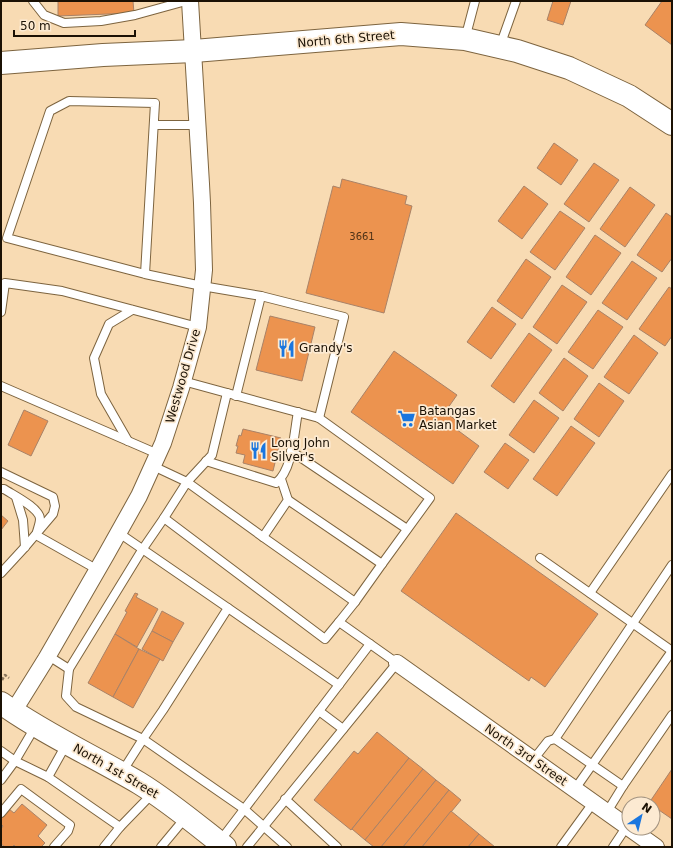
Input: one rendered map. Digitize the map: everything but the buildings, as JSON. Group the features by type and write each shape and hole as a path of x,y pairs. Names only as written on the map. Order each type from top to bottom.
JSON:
{"main road":[{"name":"North 6th Street","path":"1,63 194,51 401,34 465,39 517,51 569,68 629,96 672,124"},
{"name":"North 1st Street","path":"7,708 153,792 170,803 222,844"}],"street":[{"name":"Westwood Drive","path":"7,708 47,655 98,570 139,496 163,443 183,381 198,327 204,270 202,203 190,1"},
{"name":"North 3rd Street","path":"397,663 621,822"},
{"name":"North 3rd Street","path":"640,836 656,847"}],"lane":[{"path":"33,1 44,15 64,23 100,21 135,15 186,1"},
{"path":"465,39 475,1"},
{"path":"500,47 516,1"},
{"path":"145,274 155,103 69,101 50,111 7,238 145,274 261,296 344,317 319,418"},
{"path":"154,125 197,125"},
{"path":"1,312 4,283 62,291 198,327"},
{"path":"236,396 261,296"},
{"path":"128,441 101,394 94,358 109,324 132,310"},
{"path":"164,518 325,639 355,602 430,498 319,418 183,381"},
{"path":"1,386 128,441 355,602"},
{"path":"227,393 212,455 187,482 142,550 69,669 66,696 76,707 142,739 244,809 287,847"},
{"path":"206,461 276,483 281,479 290,462 298,412"},
{"path":"291,451 407,529"},
{"path":"1,472 53,497 55,506 53,514 1,573"},
{"path":"590,593 672,474"},
{"path":"281,479 288,500 382,564"},
{"path":"1,489 4,489 31,506 39,514 40,519 36,534"},
{"path":"16,497 22,520 25,547"},
{"path":"263,537 288,500"},
{"path":"118,532 339,685"},
{"path":"36,534 98,570"},
{"path":"540,558 672,651 575,789"},
{"path":"533,760 548,741 555,739 672,566"},
{"path":"122,773 142,739 163,710 228,608"},
{"path":"247,847 397,663 339,622"},
{"path":"222,844 244,809 370,644"},
{"path":"47,655 69,669"},
{"path":"319,711 343,729"},
{"path":"607,812 672,715"},
{"path":"1,780 15,761 36,726"},
{"path":"555,739 623,786"},
{"path":"48,777 67,743"},
{"path":"1,751 15,761 48,777 120,827"},
{"path":"1,813 21,789 70,825 68,831 54,847"},
{"path":"104,847 120,827 153,792"},
{"path":"285,800 337,847"},
{"path":"561,847 593,803"},
{"path":"162,847 187,816"},
{"path":"613,847 621,834"}],"path":[{"path":"2,680 5,675 9,678"}],"place":[{"name":"Grandy's","path":"286,348"},
{"name":"Batangas Asian Market","path":"406,418"},
{"name":"Long John Silver's","path":"258,450"}]}
